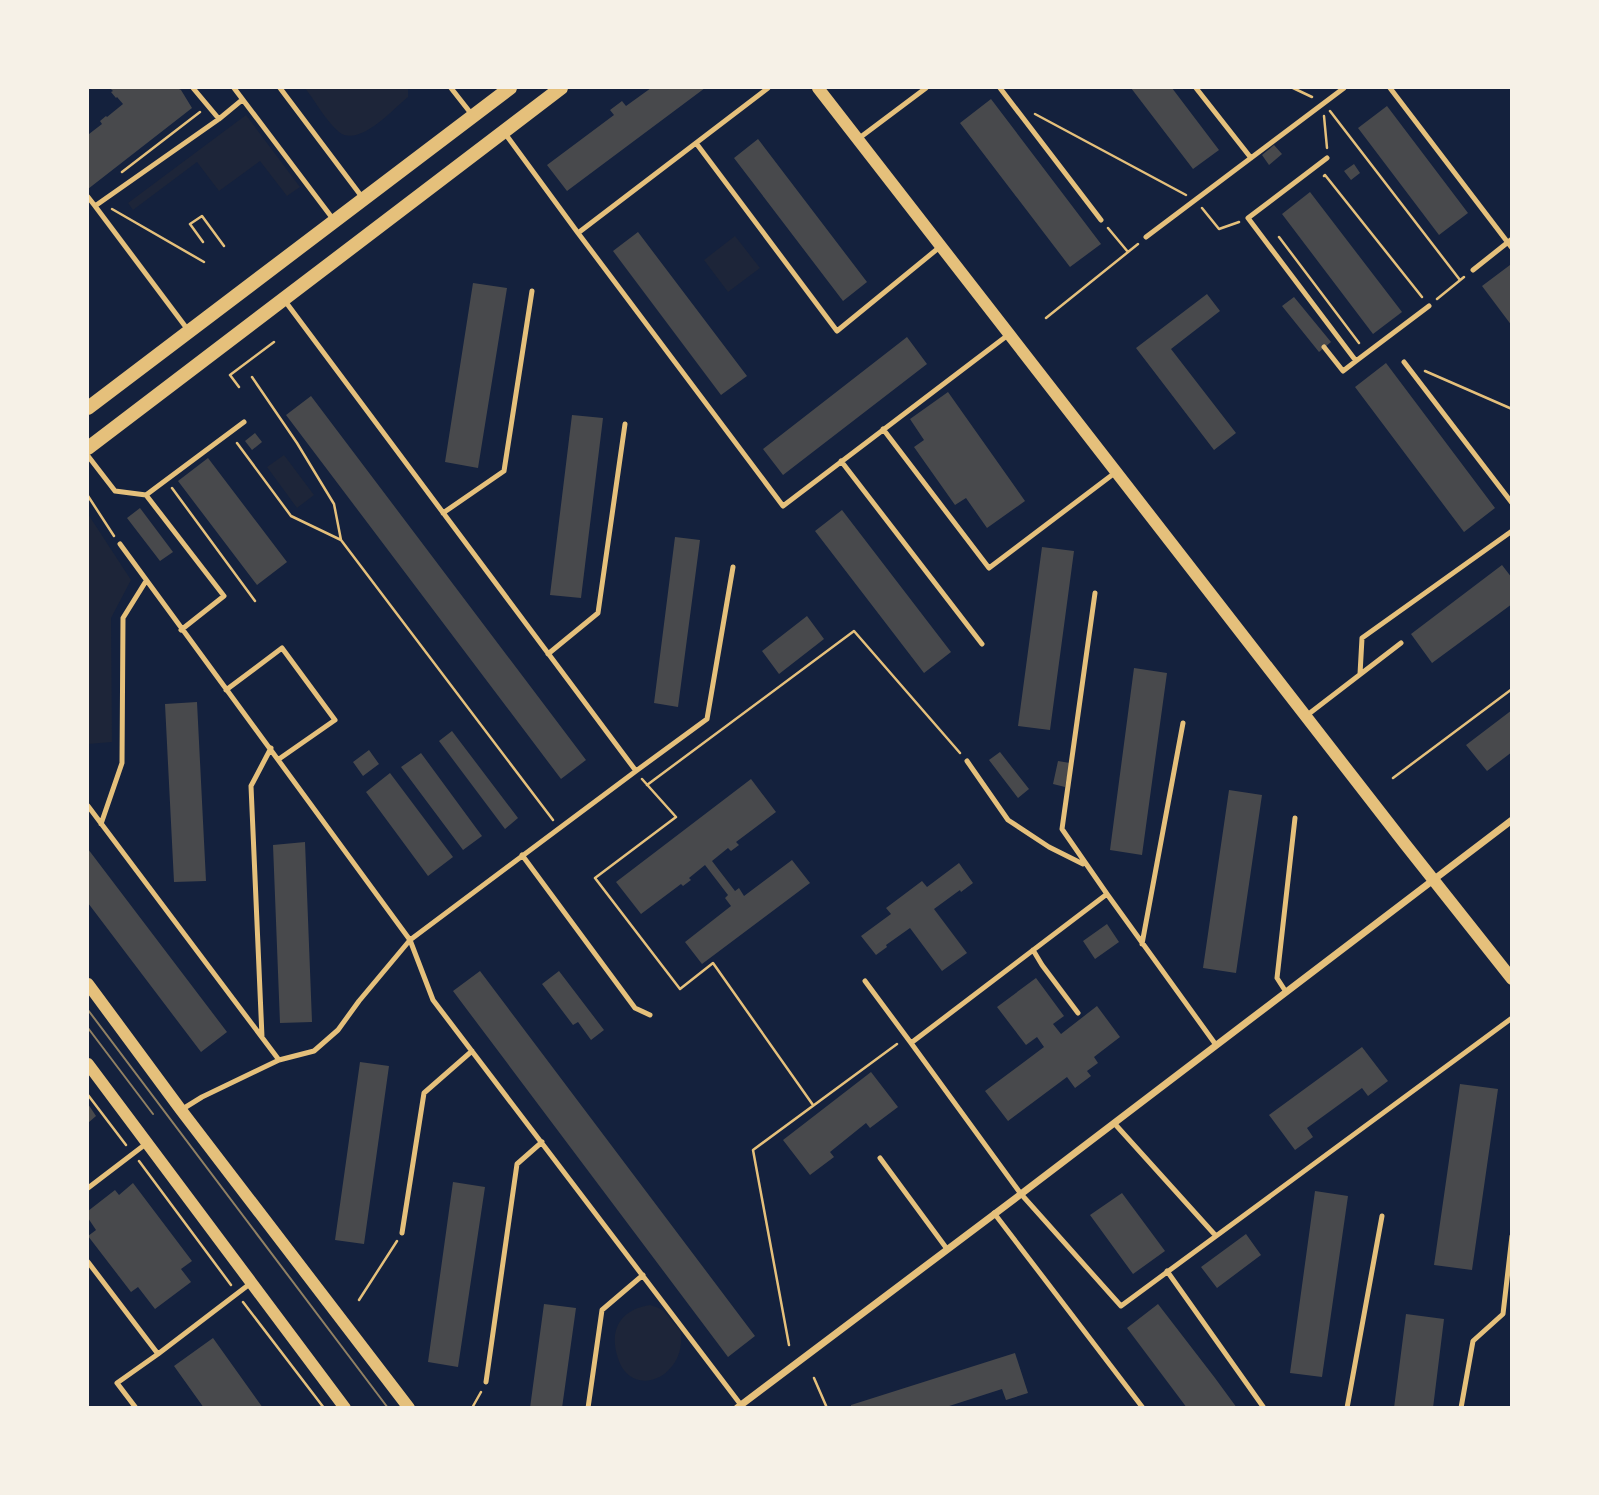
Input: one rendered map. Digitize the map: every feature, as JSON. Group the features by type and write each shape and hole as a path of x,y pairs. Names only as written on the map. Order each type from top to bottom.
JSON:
{"main road":[{"path":"88,408 510,88"},
{"path":"88,448 561,88"}],"street":[{"path":"818,88 1511,979"},
{"path":"739,1406 1511,820"},
{"path":"88,984 409,1408"},
{"path":"88,1064 345,1408"}],"lane":[{"path":"193,88 219,119"},
{"path":"234,88 334,221"},
{"path":"280,88 363,199"},
{"path":"451,88 473,116"},
{"path":"578,233 768,88"},
{"path":"858,139 926,88"},
{"path":"1000,88 1101,220"},
{"path":"1196,88 1251,158"},
{"path":"1146,237 1344,88"},
{"path":"1390,88 1510,243 1473,270"},
{"path":"95,206 242,100"},
{"path":"503,131 783,506 1009,334"},
{"path":"695,143 837,331 941,246"},
{"path":"1327,158 1248,218 1356,361"},
{"path":"88,197 188,330"},
{"path":"443,513 504,471 532,291"},
{"path":"283,299 636,771"},
{"path":"1325,347 1343,371 1429,306"},
{"path":"1404,362 1511,503"},
{"path":"88,456 115,491 146,495 244,422"},
{"path":"548,654 598,613 625,424"},
{"path":"883,429 989,568 1116,472"},
{"path":"841,461 982,644"},
{"path":"146,495 224,596 181,630"},
{"path":"1360,674 1362,638 1511,531"},
{"path":"120,544 410,940 433,1000 643,1275 739,1406"},
{"path":"181,1110 279,1060 314,1051 338,1030 410,940 707,719 733,567"},
{"path":"101,824 122,763 123,618 146,581"},
{"path":"1095,593 1062,829 1216,1045"},
{"path":"1306,716 1401,643"},
{"path":"226,690 282,648 335,720 279,759"},
{"path":"1142,943 1183,723"},
{"path":"262,1037 251,786 271,748"},
{"path":"967,761 1008,820 1049,847 1086,865"},
{"path":"88,806 279,1060"},
{"path":"1286,992 1277,978 1295,818"},
{"path":"522,855 635,1008 650,1015"},
{"path":"908,1040 1107,894"},
{"path":"1033,950 1078,1013"},
{"path":"865,981 1021,1194 1121,1306 1511,1018"},
{"path":"402,1233 424,1093 472,1051"},
{"path":"1114,1123 1216,1236"},
{"path":"486,1382 517,1164 542,1142"},
{"path":"88,1188 147,1143"},
{"path":"880,1158 947,1249"},
{"path":"994,1213 1143,1408"},
{"path":"1347,1408 1382,1216"},
{"path":"1461,1408 1473,1341 1503,1314 1511,1236"},
{"path":"88,1262 158,1354"},
{"path":"1167,1271 1264,1408"},
{"path":"588,1408 602,1310 643,1275"},
{"path":"136,1408 117,1382 251,1283"}],"path":[{"path":"1293,88 1323,102 1460,280"},
{"path":"1323,102 1327,158 1325,175 1429,306 1473,270"},
{"path":"117,176 208,106"},
{"path":"1032,113 1195,200 1219,229 1248,218"},
{"path":"1315,182 1325,175"},
{"path":"109,207 204,262"},
{"path":"204,242 190,224 202,216 224,246"},
{"path":"1101,220 1128,252"},
{"path":"1046,318 1146,237"},
{"path":"239,387 230,375 274,342"},
{"path":"252,377 334,504 341,540 559,828"},
{"path":"229,433 291,516 341,540"},
{"path":"167,480 255,601"},
{"path":"88,496 120,544"},
{"path":"647,785 854,631 967,761"},
{"path":"1393,778 1511,689"},
{"path":"636,771 676,817 595,878 680,989 713,963 813,1104"},
{"path":"789,1345 753,1150 813,1104 908,1040"},
{"path":"88,1095 324,1408"},
{"path":"359,1300 402,1233"},
{"path":"814,1378 827,1408"},
{"path":"472,1408 486,1382"}],"shaded area":[{"path":"305,88 408,88 408,97 366,131 347,136 329,122"},
{"path":"246,115 300,187 287,196 260,161 219,191 197,162 133,210 128,203"},
{"path":"735,236 760,268 728,292 704,260"},
{"path":"284,455 314,495 297,508 267,467"},
{"path":"88,514 131,580 111,618 112,742 88,744"},
{"path":"650,1305 665,1312 678,1328 681,1344 678,1357 671,1368 652,1380 641,1380 631,1377 623,1368 617,1355 615,1336 620,1321 626,1315"}],"building":[{"path":"110,88 177,88 192,108 88,189 88,132 89,134 102,124 100,121 123,104"},
{"path":"651,88 705,88 567,191 547,165 614,115 610,110 622,101 626,106"},
{"path":"1131,88 1172,88 1219,150 1193,169"},
{"path":"991,99 1101,244 1070,267 960,123"},
{"path":"1387,106 1468,213 1439,235 1358,128"},
{"path":"758,139 867,282 843,301 734,158"},
{"path":"1274,145 1282,154 1269,165 1262,155"},
{"path":"1354,164 1360,173 1351,180 1344,171"},
{"path":"1310,192 1402,312 1373,334 1282,214"},
{"path":"638,232 747,376 721,395 613,251"},
{"path":"1510,265 1512,267 1512,326 1482,286"},
{"path":"473,283 507,288 478,468 445,462"},
{"path":"1207,294 1220,311 1171,349 1236,433 1214,450 1136,348"},
{"path":"1294,297 1331,342 1319,352 1282,306"},
{"path":"907,337 927,364 783,475 763,449"},
{"path":"1386,363 1495,508 1464,532 1355,387"},
{"path":"948,392 1025,501 987,528 966,498 955,505 914,447 924,440 910,419"},
{"path":"311,396 586,760 561,779 286,415"},
{"path":"572,415 603,418 581,598 550,595"},
{"path":"255,433 262,442 252,450 245,441"},
{"path":"208,458 287,562 257,585 178,481"},
{"path":"140,508 173,552 160,561 127,518"},
{"path":"842,510 951,652 924,673 815,531"},
{"path":"675,537 700,540 678,707 654,703"},
{"path":"1042,547 1074,551 1050,730 1018,726"},
{"path":"1502,565 1512,578 1512,604 1432,663 1411,634"},
{"path":"807,616 824,639 779,674 762,651"},
{"path":"1134,668 1167,673 1142,855 1110,850"},
{"path":"197,702 206,881 174,882 165,704"},
{"path":"1512,710 1512,752 1487,771 1466,745"},
{"path":"452,731 518,818 505,829 439,741"},
{"path":"369,750 379,764 363,776 353,762"},
{"path":"1000,752 1029,789 1018,798 989,760"},
{"path":"421,753 482,836 463,850 401,767"},
{"path":"1058,761 1070,763 1065,787 1053,784"},
{"path":"390,773 453,857 428,876 366,792"},
{"path":"751,779 776,812 736,842 739,845 731,851 728,848 712,861 735,891 739,888 744,896 792,860 810,883 702,964 685,942 731,906 725,898 728,895 705,865 689,878 691,880 683,886 681,884 641,914 616,882"},
{"path":"1229,790 1262,795 1236,973 1203,968"},
{"path":"305,842 312,1022 280,1023 273,845"},
{"path":"88,849 227,1032 201,1052 88,903"},
{"path":"959,863 973,883 934,909 967,953 942,971 910,928 876,955 861,936 891,914 886,908 922,881 927,887"},
{"path":"1107,924 1119,942 1095,959 1083,941"},
{"path":"480,971 755,1336 728,1357 453,991"},
{"path":"559,971 604,1030 591,1040 578,1022 573,1025 542,984"},
{"path":"1036,978 1064,1016 1053,1024 1061,1034 1097,1006 1120,1037 1094,1057 1098,1063 1087,1071 1091,1076 1075,1088 1067,1077 1008,1121 985,1091 1044,1047 1037,1037 1026,1045 997,1007"},
{"path":"1362,1047 1388,1081 1368,1096 1362,1088 1307,1128 1313,1137 1295,1150 1269,1115"},
{"path":"360,1062 389,1066 364,1244 335,1240"},
{"path":"871,1072 898,1107 870,1128 866,1123 830,1152 834,1157 810,1175 783,1140"},
{"path":"1460,1084 1498,1089 1472,1270 1434,1265"},
{"path":"88,1104 96,1116 88,1123"},
{"path":"453,1182 485,1187 458,1367 428,1362"},
{"path":"133,1183 192,1261 181,1269 191,1282 155,1309 138,1287 131,1292 88,1236 96,1230 88,1218 88,1211 115,1190 119,1195"},
{"path":"1315,1191 1348,1196 1322,1377 1290,1373"},
{"path":"1122,1193 1165,1251 1133,1274 1090,1215"},
{"path":"1246,1234 1261,1255 1217,1288 1201,1267"},
{"path":"544,1304 576,1308 562,1408 530,1408"},
{"path":"1158,1304 1237,1408 1187,1408 1127,1328"},
{"path":"1406,1314 1444,1319 1433,1408 1394,1408"},
{"path":"213,1338 263,1408 204,1408 174,1366"},
{"path":"1015,1353 1028,1393 1006,1400 1002,1389 943,1408 851,1408 851,1405"}],"tram line":[{"path":"88,1010 388,1408"},
{"path":"88,1028 153,1114"}]}
